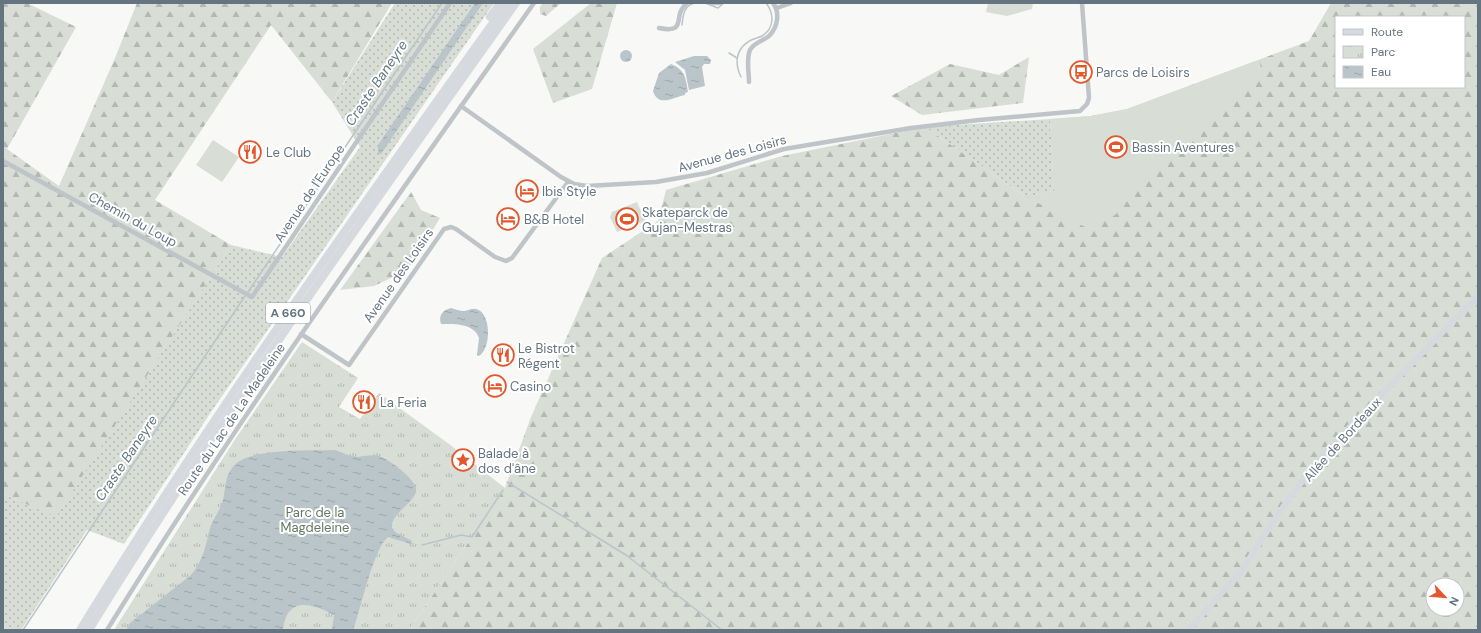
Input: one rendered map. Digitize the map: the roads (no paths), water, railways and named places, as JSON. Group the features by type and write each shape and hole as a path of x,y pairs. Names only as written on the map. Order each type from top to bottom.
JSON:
{"highway":[{"path":"408,142 455,67 500,3"},
{"name":"A 660","path":"80,630 193,451 408,142 507,3"},
{"name":"A 660","path":"89,630 228,412 326,270 518,3"}],"main road":[{"name":"Allée de Bordeaux","path":"1188,630 1240,572 1309,472 1340,437 1478,296"}],"street":[{"name":"Avenue de l'Europe","path":"252,297 450,3"},
{"name":"Route du Lac de La Madeleine","path":"107,630 194,492 365,240 534,3"},
{"path":"659,28 675,29 678,26 682,9 687,3"},
{"path":"712,3 720,3"},
{"path":"749,82 748,54 750,48 770,35 773,30 777,18 777,8 773,3"},
{"path":"777,8 791,3"},
{"name":"Avenue des Loisirs","path":"301,334 349,365 444,230 451,227 456,229 495,257 506,261 512,258 568,182 579,185 594,186 663,181 707,173 784,149 980,120 1080,111 1087,104 1089,98 1082,3"},
{"path":"461,106 568,182"},
{"name":"Chemin du Loup","path":"3,161 252,297"}],"water":[{"path":"475,3 483,3 381,154 378,153 378,145"},
{"path":"626,50 630,52 632,56 630,60 626,62 622,60 620,56 622,52"},
{"path":"694,56 707,56 711,60 710,64 704,64 702,67 705,86 689,90 685,70 675,62"},
{"path":"671,64 676,66 684,75 688,92 685,93 685,95 662,100 655,96 653,91 659,73"},
{"path":"451,308 464,311 476,309 485,316 488,338 483,352 479,356 477,355 479,338 473,329 463,325 441,324 440,318 442,313"},
{"path":"335,450 355,457 374,455 384,458 403,471 416,487 414,496 396,516 391,526 395,532 412,541 411,544 388,537 383,544 372,566 353,630 332,630 334,615 317,608 301,605 295,607 289,612 285,619 283,630 126,630 130,623 191,575 195,570 204,553 211,525 222,503 229,472 239,461 264,453"}],"waterway":[{"name":"Craste Baneyre","path":"327,174 442,3"},
{"path":"682,25 686,8 695,3"},
{"path":"705,3 718,8 724,3"},
{"path":"741,77 737,63 738,53 744,45 766,33 771,25 771,11 766,3"},
{"path":"729,53 737,58"},
{"name":"Craste Baneyre","path":"248,292 323,180"},
{"name":"Craste Baneyre","path":"23,630 245,296"},
{"path":"507,482 626,555 722,630"},
{"path":"422,545 461,535 472,537 503,490"}],"place":[{"name":"Parcs de Loisirs","path":"1081,72"},
{"name":"Bassin Aventures","path":"1116,147"},
{"name":"Le Club","path":"250,152"},
{"name":"Ibis Style","path":"527,191"},
{"name":"B&B Hotel","path":"508,219"},
{"name":"Skateparck de Gujan-Mestras","path":"627,219"},
{"name":"Le Bistrot Régent","path":"503,355"},
{"name":"Casino","path":"495,386"},
{"name":"La Feria","path":"364,402"},
{"name":"Balade à dos d'âne","path":"463,460"}],"park label":[{"name":"Parc de la Magdeleine","path":"315,520"}]}
